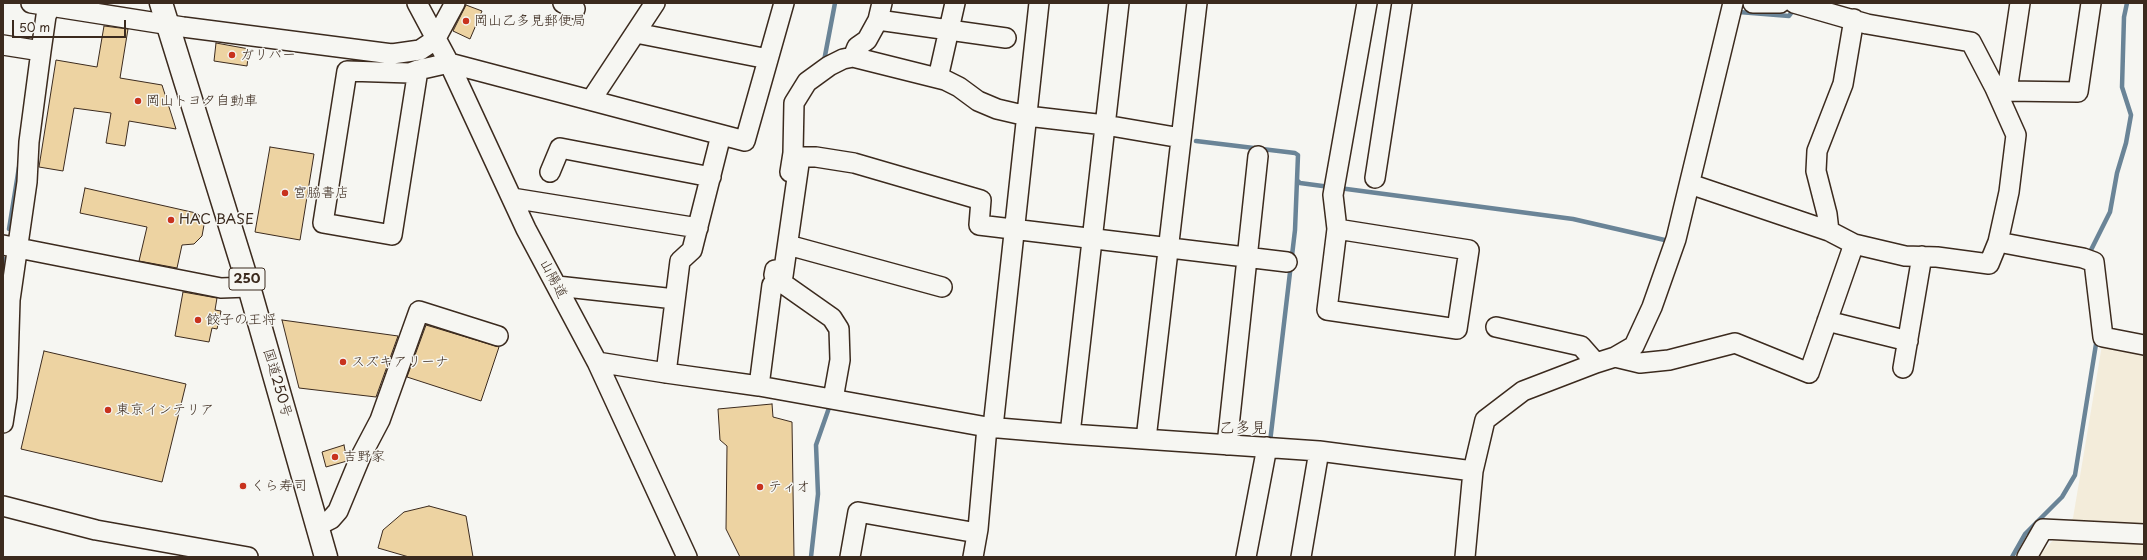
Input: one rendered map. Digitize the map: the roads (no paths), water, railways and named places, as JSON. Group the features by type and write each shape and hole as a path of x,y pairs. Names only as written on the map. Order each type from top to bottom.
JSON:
{"highway":[{"name":"国道250号","path":"162,3 250,287 326,557"}],"street":[{"name":"山陽道","path":"417,3 435,40 449,63 512,198 597,362 687,557"},
{"path":"3,423 7,397 10,246 27,182 35,50 46,16 44,4 168,24 392,54 420,50 435,40 455,3"},
{"path":"591,100 655,3"},
{"path":"418,70 392,235 322,223 347,71 383,74 410,73 418,70 449,63 745,141 784,3"},
{"path":"938,78 955,3"},
{"path":"973,557 1014,230 1039,3"},
{"path":"1070,434 1119,3"},
{"path":"1146,439 1197,3"},
{"path":"1337,229 1469,250 1457,329 1328,310 1337,229 1335,188 1366,3"},
{"path":"1375,178 1402,3"},
{"path":"1465,557 1473,472 1486,420 1523,391 1615,357 1634,346 1652,307 1694,185 1733,3"},
{"path":"1756,3 1780,3"},
{"path":"2001,90 2020,3"},
{"path":"2001,90 2078,92 2091,3"},
{"path":"1694,185 1828,231 1854,244 1905,256 1937,257 1989,264 1998,242 2009,192 2016,135 2001,90 1972,42 1867,24 1854,19 1796,4"},
{"path":"853,57 857,48 867,40 880,11 950,30 1006,38"},
{"path":"1828,231 1827,214 1816,171 1817,151 1843,84 1854,19"},
{"path":"636,33 768,59"},
{"path":"3,45 35,50"},
{"path":"833,399 840,360 839,330 832,318 778,280 774,275 793,153 794,103 807,82 829,66 843,59 853,57 938,78 959,87 978,101 997,109 1027,116 1105,125 1181,138"},
{"path":"666,373 680,261 692,250 721,135"},
{"path":"550,172 560,148 711,177"},
{"path":"1226,444 1258,156"},
{"path":"759,386 772,285 783,276 800,157 816,157 854,163 981,200 979,225 1287,262"},
{"path":"512,198 698,228"},
{"path":"1998,242 2094,262 2103,337 2144,345"},
{"path":"1615,357 1640,362 1669,360 1735,343 1809,373 1854,244"},
{"path":"788,245 942,286"},
{"path":"10,246 221,288 250,287"},
{"path":"1903,368 1922,256"},
{"path":"557,286 675,300"},
{"path":"317,526 331,519 338,511 360,458 380,420 419,311 498,336"},
{"path":"1827,321 1908,341"},
{"path":"1496,327 1581,346 1596,363"},
{"path":"597,362 759,386 990,427 1319,451 1473,472"},
{"path":"1246,557 1267,447"},
{"path":"1301,557 1319,451"},
{"path":"3,506 96,530 246,557"},
{"path":"850,557 858,512 977,533"},
{"path":"2027,557 2043,529 2144,534"}],"waterway":[{"path":"824,61 835,3"},
{"path":"2090,257 2090,252 2110,212 2117,173 2126,143 2131,115 2122,87 2124,17 2127,3"},
{"path":"1738,14 1739,12 1789,16 1795,8"},
{"path":"1196,141 1295,153 1298,155 1297,180 1300,183 1330,187"},
{"path":"9,229 19,167"},
{"path":"1270,442 1295,230 1297,180"},
{"path":"1339,188 1573,219 1669,241"},
{"path":"3,272 5,259"},
{"path":"2012,557 2025,534 2062,497 2075,475 2096,344 2095,338"},
{"path":"811,557 818,494 816,445 830,405"}],"place":[{"name":"岡山乙多見郵便局","path":"466,21"},
{"name":"ガリバー","path":"232,55"},
{"name":"岡山トヨタ自動車","path":"138,101"},
{"name":"宮脇書店","path":"285,193"},
{"name":"HAC BASE","path":"171,220"},
{"name":"餃子の王将","path":"198,320"},
{"name":"スズキアリーナ","path":"343,362"},
{"name":"東京インテリア","path":"108,410"},
{"name":"吉野家","path":"335,457"},
{"name":"くら寿司","path":"243,486"},
{"name":"ティオ","path":"760,487"}],"district":[{"name":"乙多見","path":"1243,429"}]}
